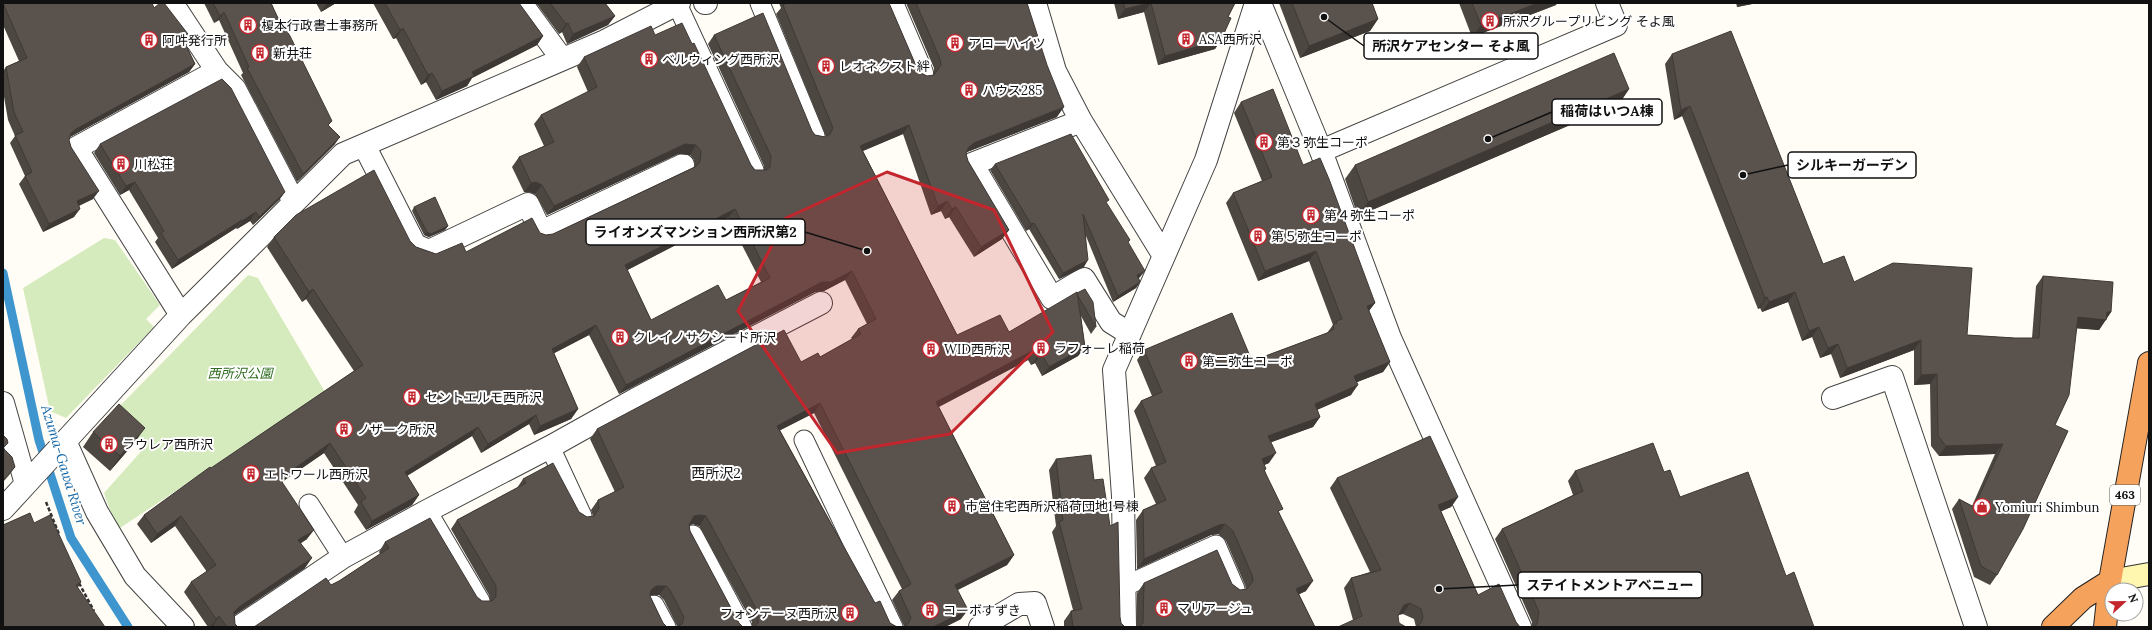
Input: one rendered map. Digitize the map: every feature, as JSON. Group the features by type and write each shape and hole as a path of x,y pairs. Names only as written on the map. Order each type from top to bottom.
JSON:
{"highway":[{"name":"463","path":"2105,627 2110,581 2149,364"},
{"path":"2053,627 2083,598 2110,581"}],"street":[{"path":"172,3 217,72 235,89 294,202"},
{"path":"521,3 562,59"},
{"path":"3,509 152,350 182,315 343,154 604,41 678,3"},
{"path":"892,3 922,73"},
{"path":"1035,3 1055,71 1081,121 1164,256"},
{"path":"1125,627 1122,496 1114,370 1206,160 1256,3"},
{"path":"1260,3 1321,151 1390,338 1520,627"},
{"path":"1321,151 1616,25 1607,3"},
{"path":"182,315 76,148 217,72"},
{"path":"1081,121 972,164 1052,298 1084,279 1111,322 1130,334"},
{"path":"364,146 415,245 429,251 528,204 541,232 683,165"},
{"path":"239,627 343,557 426,510 550,447 636,399 821,303"},
{"path":"1833,398 1892,377 1976,627"},
{"path":"3,403 31,479"},
{"path":"60,447 135,576 183,627"},
{"path":"2110,581 2149,574"},
{"path":"980,627 1019,604 1035,603 1043,627"}],"lane":[{"path":"678,3 754,170"},
{"path":"760,3 814,136"},
{"path":"804,440 893,627"},
{"path":"550,447 582,516"},
{"path":"309,504 343,557"},
{"path":"426,510 480,601"},
{"path":"693,535 742,627"},
{"path":"1125,586 1216,545 1235,589"},
{"path":"654,605 666,627"}],"path":[{"path":"31,479 39,484 61,540"},
{"path":"76,576 97,616"}],"highlighted area":[{"path":"887,172 994,210 1053,332 950,434 837,453 738,311 786,218"}],"green space":[{"path":"104,238 115,240 160,305 146,319 154,327 66,418 50,411 23,288"},
{"name":"西所沢公園","path":"248,275 258,278 325,392 117,530 104,493 145,447 114,412"}],"building":[{"path":"3,3 152,3 154,8 160,3 164,3 191,38 185,43 195,64 71,133 69,140 71,147 99,191 77,201 80,209 49,224 25,176 32,172 15,135 23,132 14,112 6,67 27,58"},
{"path":"213,3 271,3 277,16 290,36 332,121 328,125 340,137 303,174 247,68 249,67 224,12 220,16"},
{"path":"385,3 519,3 543,36 472,72 474,76 442,91 432,73 428,75 403,28 400,30"},
{"path":"550,3 605,3 615,16 573,34 568,23 566,24"},
{"path":"787,3 889,3 917,68 921,73 927,76 934,75 941,65 940,59 916,3 1027,3 1047,65 1064,107 974,143 968,148 966,154 968,161 1009,230 981,247 956,207 952,209 947,201 938,206 909,125 860,146 957,335 1000,315 1009,332 1077,292 1085,347 1049,367 1041,353 1038,356 1034,350 936,402 1014,555 955,585 968,610 933,627 902,627 908,624 911,618 899,591 911,584 820,403 777,426 875,603 880,601 890,623 897,627 754,627 758,623 758,612 706,516 700,515 694,516 689,525 690,531 739,623 743,627 676,627 682,624 684,617 670,590 666,586 656,586 651,590 650,596 663,623 667,627 254,627 326,578 331,585 339,581 389,548 385,542 430,518 477,597 482,601 492,601 496,597 496,586 457,520 526,483 523,479 553,463 579,512 587,517 594,516 599,508 598,500 624,487 597,429 784,330 801,362 818,353 820,357 861,334 858,329 876,319 852,271 831,282 822,282 626,385 596,325 552,349 578,409 540,426 536,415 488,444 478,427 405,472 419,495 372,521 361,502 366,498 330,443 280,479 314,530 298,540 312,558 239,607 234,612 235,624 238,627 227,627 219,616 216,619 191,582 216,565 181,516 157,534 144,515 210,467 211,468 363,365 313,289 309,292 274,237 296,215 374,170 410,241 416,247 436,254 462,243 466,252 532,218 540,233 546,235 553,234 695,167 700,162 701,151 696,145 685,144 554,206 542,185 536,182 531,183 519,157 554,142 541,115 597,87 584,57 651,26 655,35 682,23 692,44 694,43 751,165 755,170 766,170 770,167 771,156 714,35 763,13 812,131 815,135 825,137 830,134 833,128 783,5","holes":["735,209 770,278 726,300 718,285 651,320 625,265"]},
{"path":"1123,3 1150,3 1125,9"},
{"name":"ASA西所沢","path":"1151,3 1235,3 1228,17 1231,18 1221,40 1165,56"},
{"path":"1292,3 1372,3 1378,19 1309,46"},
{"path":"1472,3 1538,3 1481,25"},
{"path":"1731,31 1823,264 1844,256 1854,282 1893,263 1972,268 1967,335 2015,338 2039,338 2043,276 2113,282 2111,312 2107,312 2106,320 2078,317 2069,395 2055,425 2068,431 2023,529 1997,575 1981,566 1959,499 1974,507 2003,444 1946,446 1938,436 1937,374 1921,375 1921,340 1847,368 1838,344 1828,348 1819,327 1809,331 1795,292 1769,302 1767,297 1765,298 1690,106 1681,110 1672,54"},
{"path":"1614,53 1629,89 1368,202 1355,165"},
{"path":"222,79 231,88 285,192 259,217 256,212 178,260 161,233 164,231 135,182 126,186 100,144"},
{"path":"1273,89 1303,165 1320,158 1329,179 1375,303 1367,306 1390,362 1354,376 1358,385 1315,404 1320,417 1268,436 1276,453 1262,459 1266,469 1264,470 1283,509 1278,511 1313,581 1296,589 1315,627 1139,627 1143,623 1144,583 1217,550 1232,584 1240,590 1247,589 1253,581 1252,575 1233,531 1225,524 1219,525 1144,559 1143,510 1166,500 1151,468 1166,462 1141,401 1162,392 1144,350 1232,313 1252,361 1327,333 1334,329 1333,325 1337,323 1336,321 1342,319 1316,251 1265,271 1233,193 1272,177 1241,102"},
{"path":"1071,134 1109,200 1106,202 1130,240 1128,242 1145,271 1137,275 1140,282 1118,296 1083,214 1088,260 1063,273 1034,223 1031,224 995,164"},
{"path":"435,197 448,226 431,234 427,232 414,207"},
{"path":"1085,289 1093,302 1096,327 1077,293"},
{"path":"119,404 145,428 120,456 93,432"},
{"path":"3,435 7,439 8,443 3,448"},
{"path":"1430,436 1458,497 1438,505 1478,595 1499,584 1516,622 1520,627 1417,627 1421,623 1423,617 1421,609 1410,603 1404,605 1398,616 1399,623 1406,627 1338,627 1362,616 1351,578 1381,570 1337,478"},
{"path":"1653,443 1664,472 1670,470 1680,497 1748,472 1786,576 1794,572 1814,627 1534,627 1537,624 1539,612 1502,529 1583,491 1575,471"},
{"path":"3,448 12,457 15,467 3,480"},
{"path":"1091,455 1094,480 1103,479 1110,526 1118,522 1120,617 1121,623 1125,627 1073,627 1071,611 1082,609 1059,522 1063,520 1056,459"},
{"path":"30,513 34,523 50,515 81,582 76,585 105,627 3,627 3,525"}],"waterway":[{"name":"Azuma-Gawa River","path":"3,273 39,440 71,538 128,627"}],"place":[{"name":"所沢ケアセンター そよ風","path":"1324,17"},
{"name":"所沢グループリビング そよ風","path":"1490,21"},
{"name":"榎本行政書士事務所","path":"248,25"},
{"name":"ASA西所沢","path":"1186,39"},
{"name":"阿吽発行所","path":"149,40"},
{"name":"アローハイツ","path":"955,43"},
{"name":"新井荘","path":"260,53"},
{"name":"ベルウィング西所沢","path":"649,59"},
{"name":"レオネクスト絆","path":"826,66"},
{"name":"ハウス285","path":"969,90"},
{"name":"稲荷はいつA棟","path":"1488,139"},
{"name":"第３弥生コーポ","path":"1264,142"},
{"name":"川松荘","path":"121,164"},
{"name":"シルキーガーデン","path":"1743,175"},
{"name":"第４弥生コーポ","path":"1311,215"},
{"name":"第５弥生コーポ","path":"1258,236"},
{"name":"ライオンズマンション西所沢第2","path":"867,251"},
{"name":"クレイノサクシード所沢","path":"620,337"},
{"name":"ラフォーレ稲荷","path":"1041,348"},
{"name":"WID西所沢","path":"931,349"},
{"name":"第二弥生コーポ","path":"1189,361"},
{"name":"セントエルモ西所沢","path":"412,397"},
{"name":"ノザーク所沢","path":"344,429"},
{"name":"ラウレア西所沢","path":"109,444"},
{"name":"エトワール西所沢","path":"251,474"},
{"name":"市営住宅西所沢稲荷団地1号棟","path":"952,506"},
{"name":"Yomiuri Shimbun","path":"1982,507"},
{"name":"ステイトメントアベニュー","path":"1439,589"},
{"name":"マリアージュ","path":"1164,608"},
{"name":"コーボすずき","path":"930,610"},
{"name":"フォンテーヌ西所沢","path":"850,613"}],"district":[{"name":"西所沢2","path":"716,473"}]}
